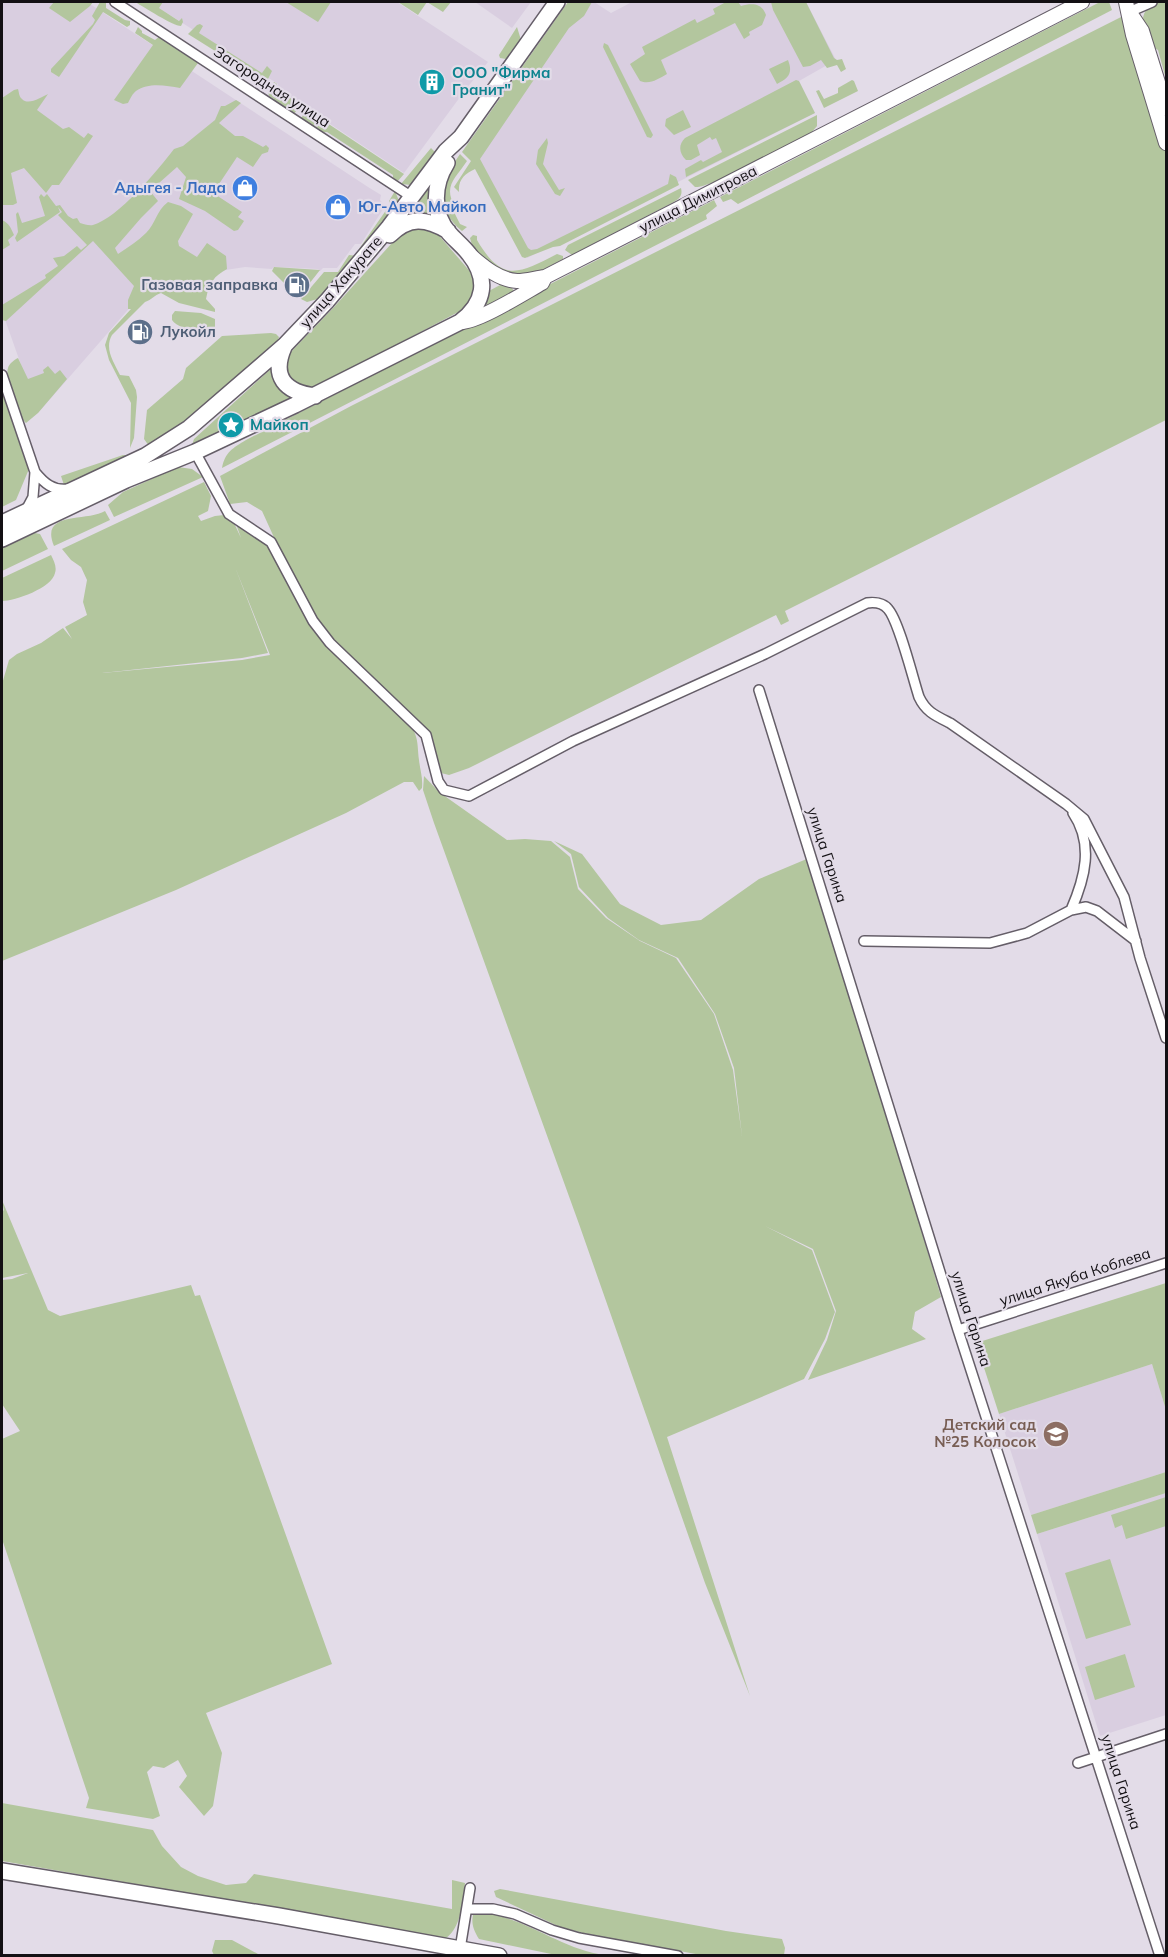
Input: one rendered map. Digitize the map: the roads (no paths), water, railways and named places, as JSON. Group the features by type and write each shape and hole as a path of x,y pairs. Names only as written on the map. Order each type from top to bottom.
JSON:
{"main road":[{"name":"улица Хакурате","path":"2,523 166,444 189,428 285,345 327,301 412,197 446,151 461,137 557,2"},
{"name":"улица Димитрова","path":"2,538 315,396 460,322 466,323 542,284 545,277 1082,2"},
{"path":"1128,7 1142,31 1167,108"},
{"path":"1128,7 1133,35 1167,143"},
{"path":"461,137 452,156 441,171 436,189 437,205 448,231 470,255 493,273 515,281 545,277"},
{"path":"369,251 385,241 397,228 418,220 437,224 448,231"},
{"path":"460,322 470,315 482,294 480,276 470,255"},
{"path":"285,345 279,365 283,382 295,391 315,396"},
{"path":"2,1871 270,1915 499,1956"}],"street":[{"name":"Загородная улица","path":"115,2 412,197"},
{"path":"1128,7 1152,2"},
{"path":"2,375 35,472 51,487 62,490 93,480"},
{"path":"195,452 229,514 271,542 313,621 330,643 426,735 438,782 444,790 469,796 573,741 765,654 867,603 874,602 885,606 890,610 924,707 1065,803 1084,819 1124,897 1167,1038"},
{"path":"25,512 33,497 35,472"},
{"name":"улица Гарина","path":"759,690 958,1330 1160,1956"},
{"path":"1065,803 1082,828 1086,846 1085,868 1080,890 1071,910"},
{"path":"864,941 990,943 1027,933 1071,910 1086,907 1097,911 1136,941"},
{"name":"улица Якуба Коблева","path":"958,1330 1167,1263"},
{"path":"1078,1763 1167,1734"},
{"path":"460,1948 470,1888"},
{"path":"467,1909 493,1909 515,1914 552,1930 579,1938 678,1956"}],"place":[{"name":"ООО \"Фирма Гранит\"","path":"432,82"},
{"name":"Адыгея - Лада","path":"245,188"},
{"name":"Юг-Авто Майкоп","path":"338,207"},
{"name":"Газовая заправка","path":"297,285"},
{"name":"Лукойл","path":"140,332"},
{"name":"Майкоп","path":"231,425"},
{"name":"Детский сад №25 Колосок","path":"1056,1434"}]}
